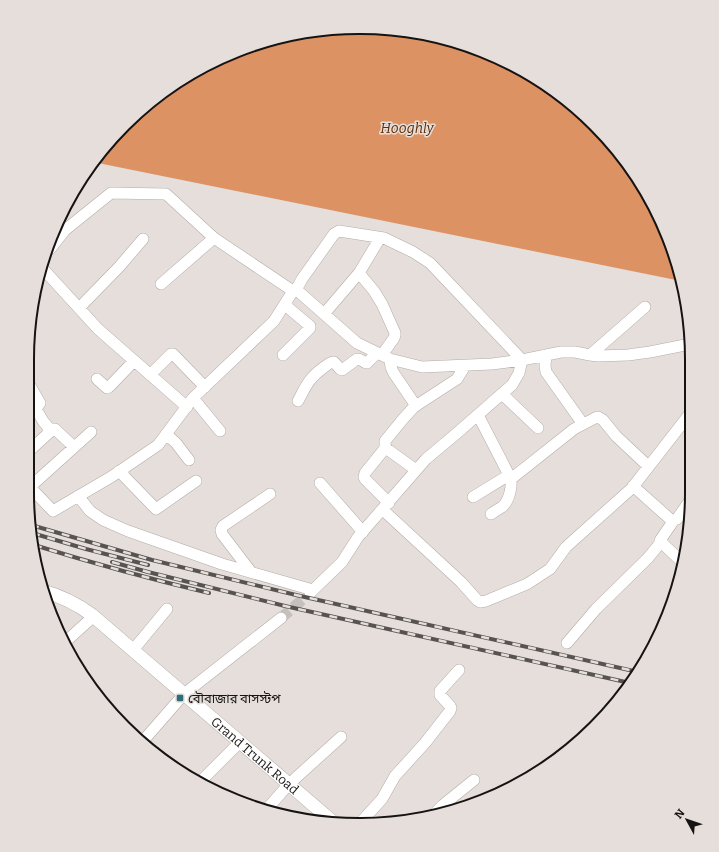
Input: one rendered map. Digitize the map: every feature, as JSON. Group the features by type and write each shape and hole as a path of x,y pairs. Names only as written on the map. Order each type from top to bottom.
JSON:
{"main road":[{"name":"Grand Trunk Road","path":"50,593 66,598 94,616 326,816"}],"street":[{"path":"59,234 111,193 166,194 214,238 299,292 357,343 383,356 422,367 492,364 566,352 590,355 628,355 684,345"},
{"path":"34,491 53,511 119,472 158,444 190,403 205,387 274,321 302,279 334,234 337,232 384,238 413,252 430,264 522,360"},
{"path":"161,284 214,238"},
{"path":"324,314 360,273 380,238"},
{"path":"79,308 119,267 143,239"},
{"path":"46,272 98,329 150,375 190,403 220,431"},
{"path":"298,401 309,380 331,362 334,362 342,370 357,358 367,363 383,356 394,338 395,333 382,304 360,273"},
{"path":"283,355 310,328 310,326 285,305"},
{"path":"590,355 645,306"},
{"path":"150,375 171,354 173,354 205,387"},
{"path":"546,355 546,372 583,424"},
{"path":"383,356 416,406"},
{"path":"78,496 90,511 115,526 222,564 312,591 342,562 363,532 426,459 502,394 516,379 521,368 522,360"},
{"path":"97,379 109,388 134,361"},
{"path":"416,470 387,449 385,446 385,441 402,419 416,406 457,379 465,366"},
{"path":"34,393 40,403 36,409 42,421 51,431"},
{"path":"502,394 538,428"},
{"path":"478,415 510,477 511,485 504,505 491,514"},
{"path":"473,497 510,477 569,432 595,418 600,418 616,436 648,466"},
{"path":"386,447 365,473 365,479 386,506 477,600 482,602 527,584 550,569 566,547 633,486 685,420"},
{"path":"34,447 53,429 55,429 74,447"},
{"path":"34,480 91,432"},
{"path":"166,434 176,443 189,460"},
{"path":"119,472 156,509 196,481"},
{"path":"320,483 363,532"},
{"path":"633,486 674,520"},
{"path":"252,572 222,534 221,530 223,526 270,494"},
{"path":"567,643 596,609 648,558 661,542 660,539 684,509"},
{"path":"661,542 678,559"},
{"path":"133,650 167,609"},
{"path":"69,638 94,616"},
{"path":"146,738 184,694 281,618"},
{"path":"365,818 382,799 395,776 425,743 450,710 450,706 439,693 459,670"},
{"path":"270,806 289,784 341,737"},
{"path":"204,778 240,742"},
{"path":"440,808 474,780"}],"water":[{"name":"Hooghly","path":"338,35 381,35 423,40 464,51 522,78 558,101 590,129 618,161 641,197 660,235 675,280 99,163 129,129 161,101 197,78 255,51 296,40"}],"tunnel":[{"path":"281,618 310,593"}],"railway":[{"path":"36,527 152,560 296,595 632,671"},
{"path":"37,534 148,565"},
{"path":"39,546 209,593"},
{"path":"112,562 285,606 624,682"}],"place":[{"name":"বৌবাজার বাসস্টপ","path":"180,698"}]}
